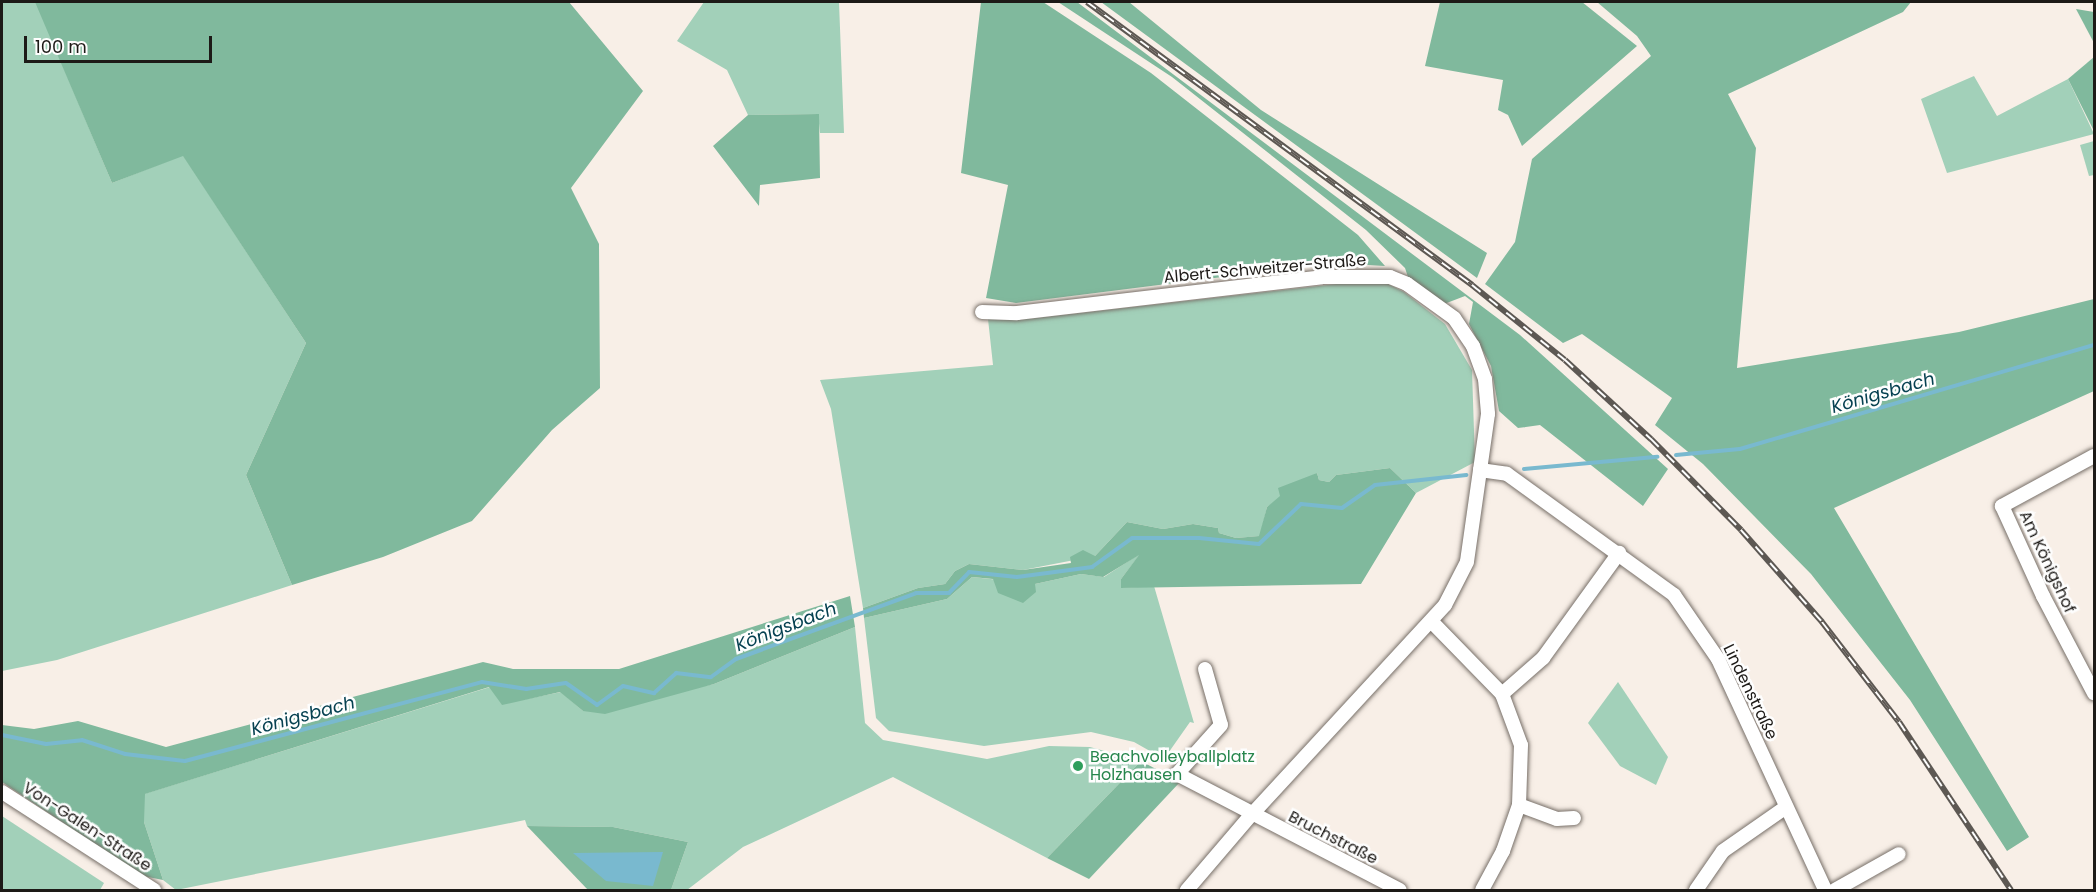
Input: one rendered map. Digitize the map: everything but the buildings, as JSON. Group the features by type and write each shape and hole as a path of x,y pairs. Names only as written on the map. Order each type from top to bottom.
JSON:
{"street":[{"name":"Albert-Schweitzer-Straße","path":"982,312 1017,313 1322,277 1390,277 1407,284 1454,318 1473,346 1486,390 1488,414 1467,562 1432,622 1251,815 1187,891"},
{"name":"Am Königshof","path":"2094,456 2002,506 2043,596 2094,693"},
{"name":"Lindenstraße","path":"1480,470 1507,474 1674,595 1718,659 1825,891"},
{"path":"1502,694 1543,658 1619,553"},
{"path":"1432,622 1502,694 1521,745 1519,805 1503,850 1482,891"},
{"path":"1205,669 1221,725 1177,774 1251,815"},
{"name":"Von-Galen-Straße","path":"2,792 154,891"},
{"path":"1519,805 1557,819 1574,818"},
{"path":"1696,891 1723,851 1786,807"},
{"name":"Bruchstraße","path":"1251,815 1400,891"},
{"path":"1835,891 1899,854"}],"green space":[{"path":"2,2 36,2 112,183 183,155 306,343 246,475 292,585 57,660 2,671"},
{"path":"35,2 569,2 643,91 571,188 599,244 600,388 552,430 472,521 383,557 292,585 246,475 306,343 183,156 112,183"},
{"path":"704,2 839,2 844,133 820,133 818,114 748,115 727,70 677,41"},
{"path":"981,2 1043,2 1151,73 1358,235 1385,266 1333,263 1016,303 986,298 1008,185 961,173"},
{"path":"1058,2 1077,2 1520,335 1668,469 1643,506 1540,425 1518,428 1499,411 1491,366 1469,324 1473,302 1465,296 1444,304 1409,280 1405,268 1366,230 1172,77"},
{"path":"1101,2 1129,2 1261,110 1487,253 1477,278"},
{"path":"1440,2 1582,2 1637,46 1522,146 1508,115 1498,110 1503,80 1425,66"},
{"path":"1597,2 1911,2 1903,12 1728,94 1756,148 1737,368 1959,332 2094,299 2094,391 1834,508 2029,837 2007,851 1910,700 1811,574 1703,464 1655,425 1672,398 1582,334 1563,343 1485,284 1515,242 1532,159 1651,56 1637,36"},
{"path":"2076,9 2094,12 2094,43"},
{"path":"2094,57 2094,131 2068,79"},
{"path":"1974,76 1997,116 2068,79 2094,134 1947,173 1921,99"},
{"path":"819,114 820,178 760,185 759,206 713,146 748,115"},
{"path":"2094,141 2094,175 2089,176 2080,145"},
{"path":"1363,281 1388,284 1404,292 1445,324 1472,370 1475,462 1416,493 1390,468 1336,475 1329,482 1319,480 1317,473 1267,507 1260,536 1236,538 1219,533 1218,528 1193,524 1163,529 1127,522 1095,556 1023,570 969,564 955,571 945,584 918,588 863,608 831,409 820,380 993,365 988,319 1019,320"},
{"path":"1390,468 1416,493 1361,584 1121,588 1121,579 1139,555 1103,577 1081,574 1035,584 1036,592 1023,603 998,593 993,579 972,577 947,599 864,618 863,608 918,588 945,584 955,571 969,564 1023,570 1071,563 1070,557 1083,550 1095,556 1127,522 1163,529 1193,524 1218,528 1219,533 1236,538 1259,536 1267,507 1280,496 1278,488 1317,473 1319,480 1329,482 1336,475"},
{"path":"1141,553 1121,579 1121,588 1154,586 1194,723 1190,722 1164,759 1134,742 1091,732 984,746 889,731 876,718 864,618 947,599 972,577 1035,584 1081,574 1104,577"},
{"path":"850,596 855,627 714,684 605,714 583,711 560,692 502,705 489,687 145,794 144,822 163,880 143,876 2,782 2,725 34,729 78,721 166,747 483,662 513,669 619,669"},
{"path":"855,627 865,723 883,740 987,759 1049,746 1090,747 1141,761 1047,858 893,777 743,847 687,890 671,890 688,842 613,827 527,826 525,820 176,890 163,880 144,822 144,794 490,687 502,704 561,692 583,711 714,684"},
{"path":"1618,682 1668,757 1656,785 1620,766 1588,723"},
{"path":"1141,761 1180,782 1089,879 1047,858"},
{"path":"2,816 104,883 100,890 2,890"},
{"path":"527,826 613,827 688,842 671,890 588,890"}],"water":[{"path":"663,852 653,886 606,881 573,853"}],"waterway":[{"name":"Königsbach","path":"1676,455 1740,449 2094,345"},
{"name":"Königsbach","path":"1524,469 1657,457"},
{"name":"Königsbach","path":"2,735 46,744 82,740 125,754 185,761 482,682 526,689 566,683 597,705 623,686 654,693 676,673 711,677 736,659 916,593 949,593 969,572 1017,577 1092,567 1132,538 1199,538 1259,544 1301,504 1342,508 1375,485 1466,475"}],"railway":[{"path":"1087,2 1472,285 1565,360 1651,439 1741,530 1822,622 1899,722 2011,890"}],"place":[{"name":"Beachvolleyballplatz Holzhausen","path":"1078,766"}]}
